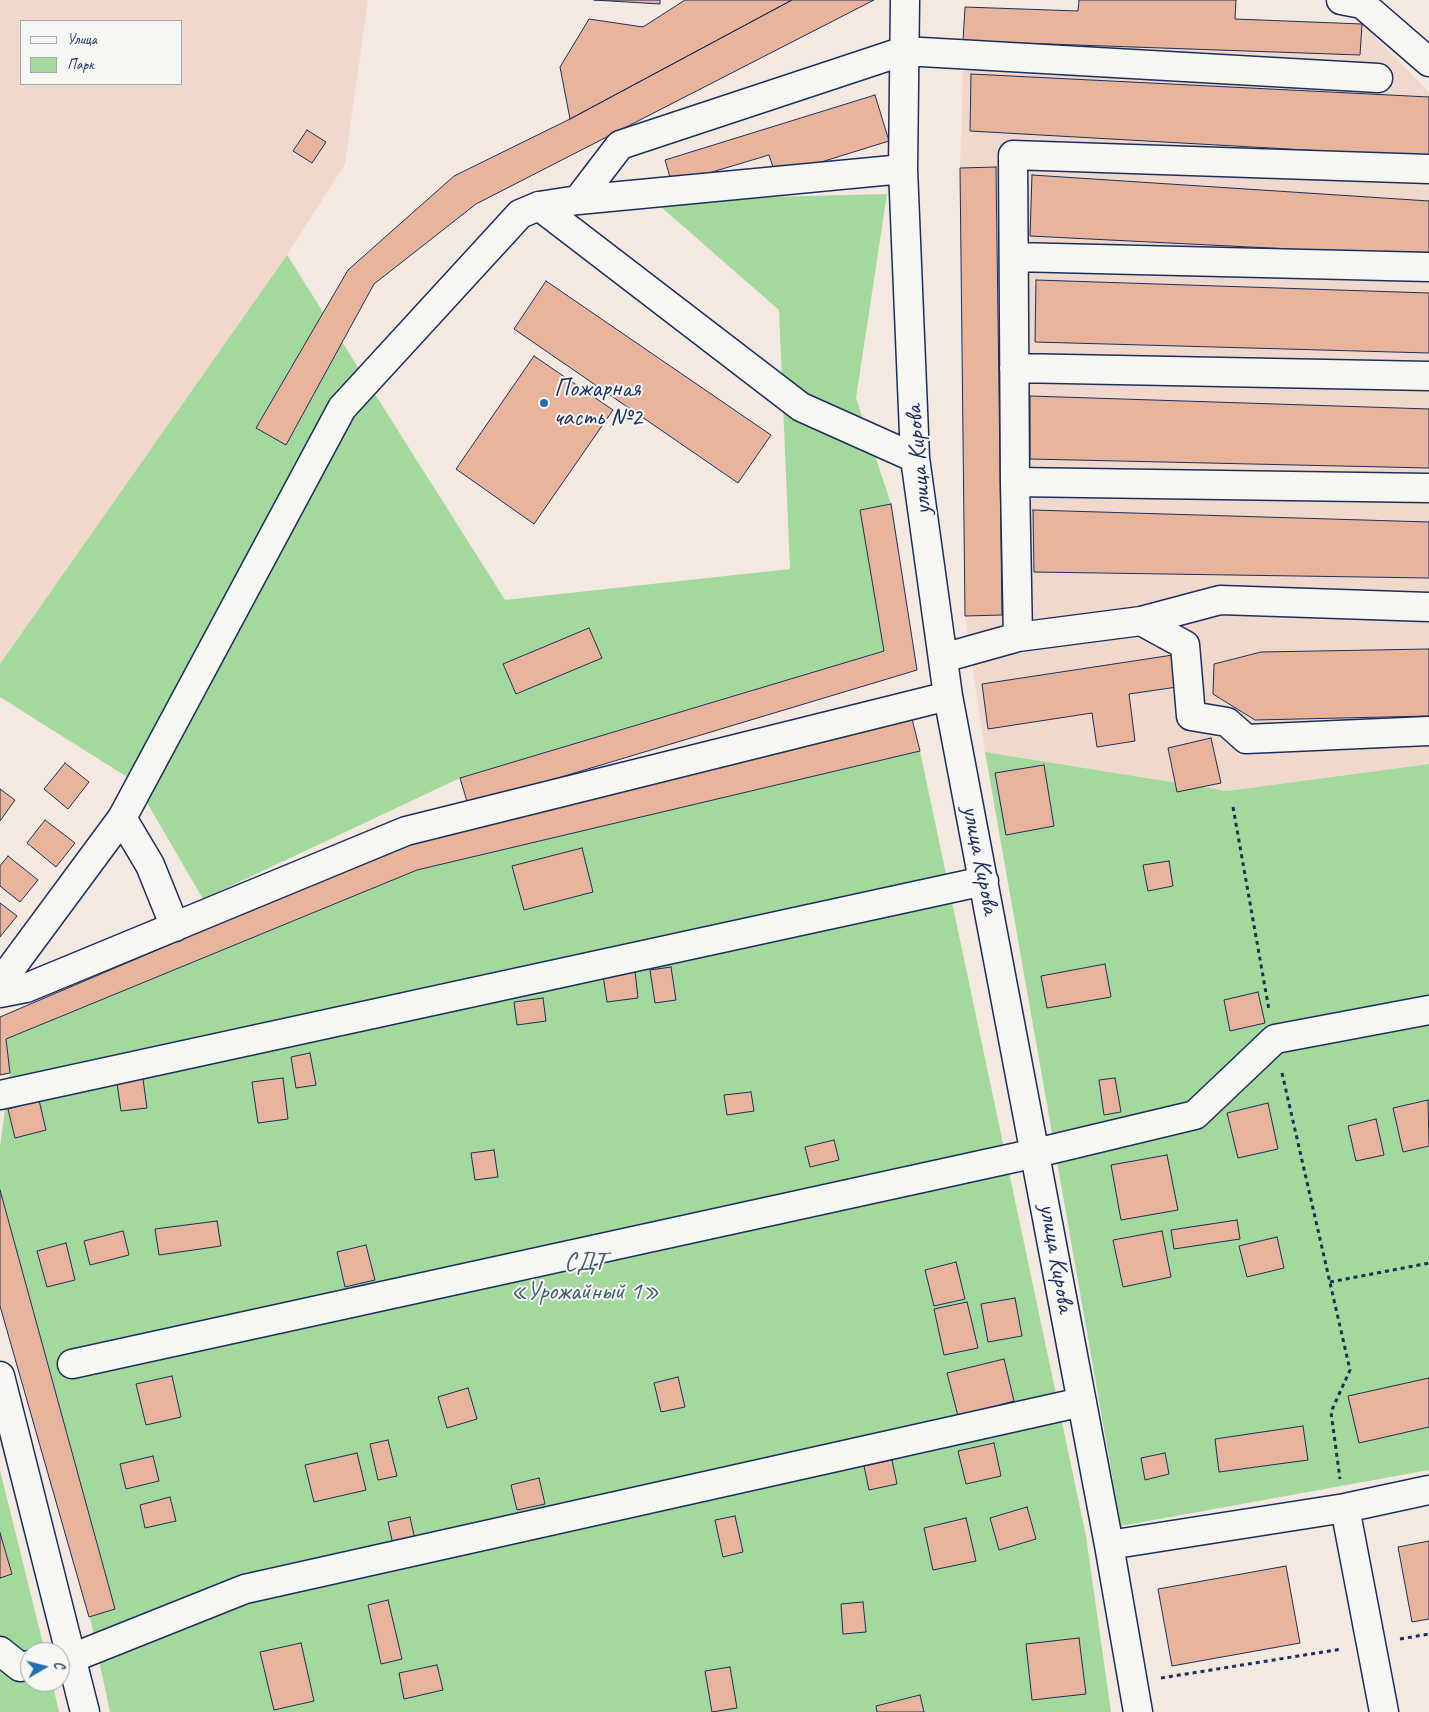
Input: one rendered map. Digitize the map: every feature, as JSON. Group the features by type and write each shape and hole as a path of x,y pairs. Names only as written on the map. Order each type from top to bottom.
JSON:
{"street":[{"name":"улица Кирова","path":"905,0 903,169 915,458 948,696 1036,1153 1138,1712"},
{"path":"1341,0 1362,4 1429,62"},
{"path":"578,200 620,145 904,51 1378,78"},
{"path":"1018,637 1013,155 1429,169"},
{"path":"0,983 122,818 342,408 520,214 539,206 578,200 903,169"},
{"path":"539,206 802,407 915,458"},
{"path":"1014,257 1429,266"},
{"path":"1014,368 1429,376"},
{"path":"1015,482 1429,488"},
{"path":"943,658 1018,637 1140,620 1220,600 1429,607"},
{"path":"1140,620 1185,645 1191,716 1227,722 1246,739 1429,731"},
{"path":"0,993 26,988 406,831 948,696"},
{"path":"122,818 150,865 175,927"},
{"path":"0,1095 984,882"},
{"path":"72,1364 1036,1153 1195,1116 1275,1039 1429,1010"},
{"path":"0,1376 62,1642"},
{"path":"70,1657 245,1589 1082,1402"},
{"path":"1109,1545 1344,1508 1429,1490"},
{"path":"1344,1508 1384,1712"},
{"path":"0,1651 20,1667"},
{"path":"70,1670 85,1712"}],"path":[{"path":"1233,807 1275,1039 1350,1370 1330,1412 1344,1508"},
{"path":"1330,1282 1429,1263"},
{"path":"1133,1682 1371,1645 1429,1634"}],"shaded area":[{"path":"0,0 368,0 345,164 287,255 0,664"},
{"path":"1079,0 1236,0 1235,19 1362,24 1429,92 1429,764 1227,791 985,752 965,616 960,168 965,7 1078,11"}],"green space":[{"path":"887,194 856,398 891,504 861,510 884,651 460,778 203,899 135,782 0,697 0,664 287,255 505,600 790,569 779,310 653,200"},
{"name":"СДТ «Урожайный 1»","path":"920,751 1086,1536 1111,1712 110,1712 0,1190 0,1147 10,1073 6,1039 417,870"},
{"path":"985,752 1227,791 1429,764 1429,1470 1121,1526"},
{"path":"0,1470 43,1642 20,1642 20,1692 54,1692 59,1712 0,1712"}],"building":[{"path":"594,0 660,0 660,4"},
{"path":"685,0 792,0 570,119 560,67 589,19 643,27"},
{"path":"792,0 874,0 476,204 374,284 286,445 256,428 348,270 454,176 570,119"},
{"path":"1079,0 1236,0 1235,19 1362,24 1360,55 963,41 965,7 1078,11"},
{"path":"971,74 1429,97 1429,157 970,131"},
{"path":"875,95 889,141 776,176 769,155 672,184 665,160"},
{"path":"307,130 326,142 312,163 293,151"},
{"path":"996,167 1002,615 965,616 960,168"},
{"path":"1032,175 1429,201 1429,256 1030,236"},
{"path":"1036,280 1429,293 1429,353 1035,342"},
{"path":"546,281 771,435 738,483 514,329"},
{"path":"534,356 613,410 534,524 456,469"},
{"path":"1030,396 1429,409 1429,468 1030,459"},
{"path":"891,504 917,670 468,805 460,778 884,651 860,510"},
{"path":"1033,510 1429,522 1429,578 1034,572"},
{"path":"589,628 602,658 516,694 503,664"},
{"path":"1429,649 1429,716 1255,720 1213,694 1214,664 1261,652"},
{"path":"1173,655 1177,687 1129,694 1135,741 1097,747 1092,713 988,729 982,684"},
{"path":"912,719 920,751 417,870 6,1039 10,1073 0,1075 0,1017 408,843"},
{"path":"1211,738 1221,783 1177,792 1168,748"},
{"path":"65,763 89,782 68,809 44,789"},
{"path":"1044,765 1054,826 1006,835 995,773"},
{"path":"0,789 15,800 0,821"},
{"path":"45,820 75,843 56,867 27,843"},
{"path":"582,848 593,892 524,910 512,866"},
{"path":"8,856 38,880 20,902 0,886 0,866"},
{"path":"1169,861 1173,886 1148,891 1143,865"},
{"path":"0,903 17,916 0,937"},
{"path":"1105,964 1111,997 1047,1008 1041,976"},
{"path":"671,967 676,1000 655,1003 650,970"},
{"path":"635,971 638,998 607,1002 603,975"},
{"path":"1258,992 1265,1023 1230,1031 1224,1000"},
{"path":"543,998 546,1021 517,1025 514,1002"},
{"path":"310,1053 316,1085 296,1088 291,1057"},
{"path":"283,1078 288,1119 258,1123 252,1082"},
{"path":"1115,1078 1121,1112 1104,1115 1099,1080"},
{"path":"143,1079 147,1108 121,1111 117,1083"},
{"path":"751,1092 754,1111 727,1115 724,1095"},
{"path":"39,1100 46,1130 15,1138 8,1109"},
{"path":"1428,1100 1429,1146 1403,1152 1393,1108"},
{"path":"1268,1103 1278,1149 1238,1158 1227,1113"},
{"path":"1376,1119 1384,1155 1356,1161 1348,1126"},
{"path":"834,1140 839,1160 810,1167 805,1147"},
{"path":"494,1150 498,1177 475,1180 471,1153"},
{"path":"1167,1155 1178,1210 1121,1220 1111,1165"},
{"path":"0,1190 115,1609 89,1617 0,1306"},
{"path":"1237,1220 1240,1239 1174,1249 1171,1230"},
{"path":"217,1221 221,1246 159,1255 155,1229"},
{"path":"123,1231 129,1255 90,1265 84,1241"},
{"path":"1162,1231 1171,1277 1123,1287 1113,1240"},
{"path":"1277,1237 1284,1268 1247,1277 1239,1246"},
{"path":"66,1243 75,1280 47,1287 37,1251"},
{"path":"366,1245 375,1280 345,1287 337,1252"},
{"path":"956,1262 965,1299 934,1306 925,1270"},
{"path":"1015,1298 1022,1336 988,1342 981,1304"},
{"path":"967,1302 978,1348 944,1355 934,1309"},
{"path":"1004,1359 1014,1401 958,1416 947,1373"},
{"path":"172,1376 181,1417 146,1425 136,1384"},
{"path":"678,1377 685,1407 661,1412 654,1383"},
{"path":"1429,1378 1429,1427 1359,1443 1348,1396"},
{"path":"468,1388 477,1419 447,1428 438,1397"},
{"path":"1303,1426 1308,1460 1219,1472 1215,1439"},
{"path":"388,1440 397,1476 378,1480 370,1444"},
{"path":"994,1443 1001,1476 966,1484 958,1451"},
{"path":"357,1453 366,1490 314,1502 305,1465"},
{"path":"1165,1453 1169,1474 1145,1480 1141,1458"},
{"path":"153,1456 159,1481 126,1489 120,1464"},
{"path":"892,1460 897,1484 869,1490 864,1466"},
{"path":"539,1478 545,1504 517,1510 511,1485"},
{"path":"170,1497 176,1521 145,1528 140,1505"},
{"path":"1027,1507 1036,1539 999,1550 990,1518"},
{"path":"735,1516 743,1552 723,1557 715,1520"},
{"path":"410,1517 416,1544 394,1549 388,1522"},
{"path":"966,1518 976,1561 933,1570 924,1528"},
{"path":"0,1533 12,1574 0,1578"},
{"path":"1429,1541 1429,1619 1412,1622 1398,1547"},
{"path":"1286,1566 1300,1643 1172,1666 1158,1589"},
{"path":"388,1600 402,1659 381,1664 368,1605"},
{"path":"863,1602 866,1632 843,1634 841,1604"},
{"path":"1079,1638 1086,1694 1032,1700 1026,1644"},
{"path":"301,1643 314,1701 274,1710 260,1652"},
{"path":"437,1665 443,1690 404,1699 399,1673"},
{"path":"730,1667 737,1708 712,1712 705,1671"},
{"path":"920,1695 924,1712 877,1712 876,1706"}],"place":[{"name":"Пожарная часть №2","path":"544,403"}]}
